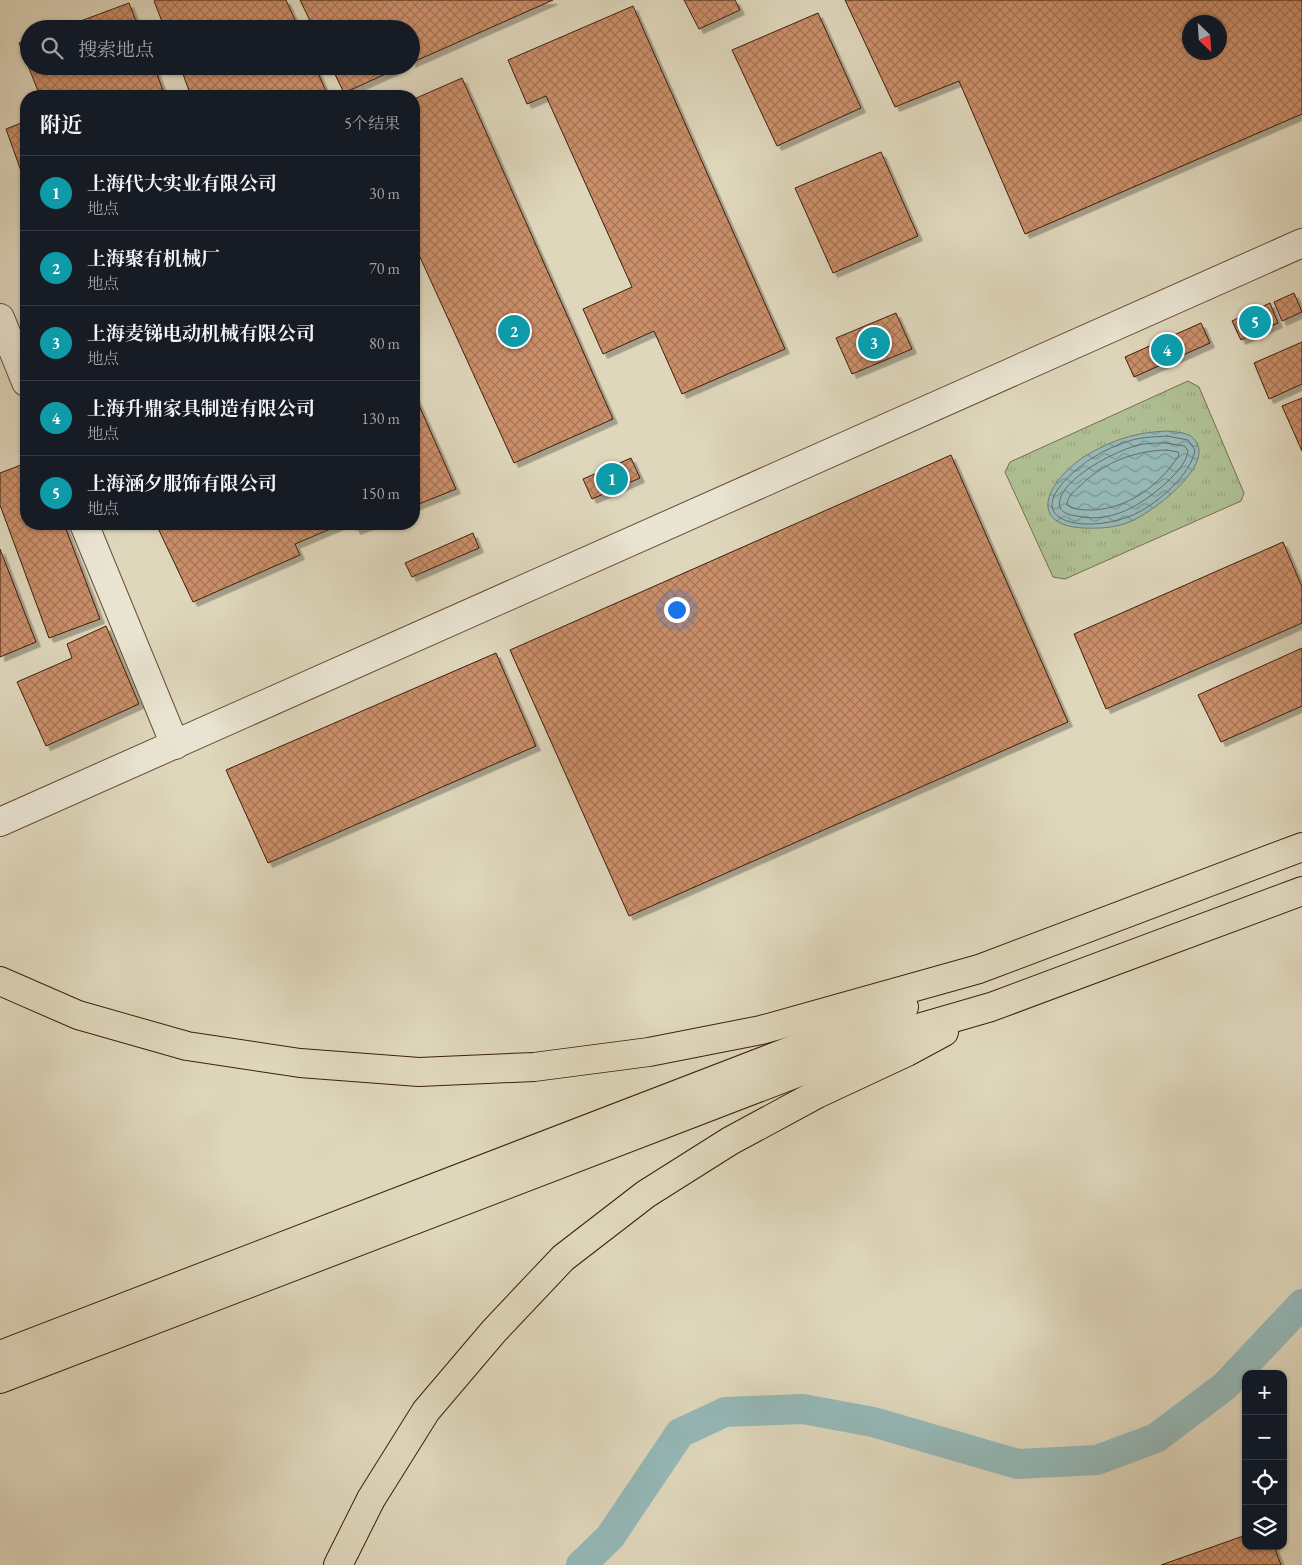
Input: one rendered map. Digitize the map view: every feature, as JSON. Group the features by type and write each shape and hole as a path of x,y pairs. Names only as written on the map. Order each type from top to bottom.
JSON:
{"highway":[{"path":"0,981 78,1015 187,1046 300,1063 418,1072 534,1067 649,1052 762,1030 979,970 1302,847"},
{"path":"0,1355 901,1033 991,1007 1302,891"},
{"path":"0,1379 908,1005 979,970"},
{"path":"338,1565 370,1500 426,1412 494,1331 564,1258 646,1194 730,1142 817,1094 907,1052 991,1007"}],"street":[{"path":"0,822 1302,243"},
{"path":"0,318 20,367"},
{"path":"86,530 175,745"}],"green space":[{"path":"1188,381 1199,387 1244,493 1241,501 1065,579 1053,577 1005,472 1010,462"}],"water":[{"path":"1167,431 1190,436 1197,443 1199,453 1190,474 1181,485 1149,511 1126,523 1098,528 1073,527 1057,521 1049,512 1048,500 1054,487 1078,461 1094,451 1121,439 1138,434"}],"building":[{"path":"286,0 295,20 161,20 154,1"},
{"path":"300,0 553,0 420,59 420,20 310,20"},
{"path":"684,0 735,0 740,10 699,29"},
{"path":"845,0 1302,0 1302,114 1025,234 959,81 895,107"},
{"path":"129,3 136,20 83,20"},
{"path":"633,6 785,349 682,394 654,331 603,354 583,309 632,287 546,96 527,104 508,60"},
{"path":"818,13 861,108 777,146 732,50"},
{"path":"32,75 157,75 163,90 38,90"},
{"path":"183,75 319,75 325,90 189,90"},
{"path":"335,75 383,75 351,90 343,90"},
{"path":"462,78 613,419 514,463 420,257 420,96"},
{"path":"20,123 20,168 6,129"},
{"path":"881,152 918,236 833,273 795,188"},
{"path":"1294,293 1302,312 1282,321 1274,302"},
{"path":"1270,303 1278,323 1241,340 1232,321"},
{"path":"896,313 912,349 852,374 836,338"},
{"path":"1201,323 1210,343 1134,377 1125,357"},
{"path":"1302,342 1302,384 1269,399 1254,363"},
{"path":"1302,398 1302,451 1282,406"},
{"path":"420,408 456,489 420,504"},
{"path":"951,455 1068,722 629,916 510,650"},
{"path":"631,458 640,478 592,499 583,479"},
{"path":"20,465 20,530 66,530 100,619 49,638 0,505 0,473"},
{"path":"159,530 328,530 295,544 300,555 193,602"},
{"path":"473,533 479,548 412,577 405,563"},
{"path":"1283,542 1302,587 1302,623 1106,709 1074,634"},
{"path":"0,549 36,642 0,657"},
{"path":"106,626 139,704 46,746 17,682 72,658 67,644"},
{"path":"1302,648 1302,706 1221,742 1198,695"},
{"path":"496,653 536,746 268,863 226,770"},
{"path":"1242,1536 1242,1550 1275,1550 1281,1565 1161,1565"}],"waterway":[{"path":"581,1565 610,1537 680,1433 725,1412 803,1409 873,1422 1018,1464 1097,1460 1156,1438 1225,1386 1302,1304"}],"place":[{"name":"上海涵夕服饰有限公司","path":"1255,322"},
{"name":"上海聚有机械厂","path":"514,331"},
{"name":"上海麦锑电动机械有限公司","path":"874,343"},
{"name":"上海升鼎家具制造有限公司","path":"1167,350"},
{"name":"上海代大实业有限公司","path":"612,479"}]}
